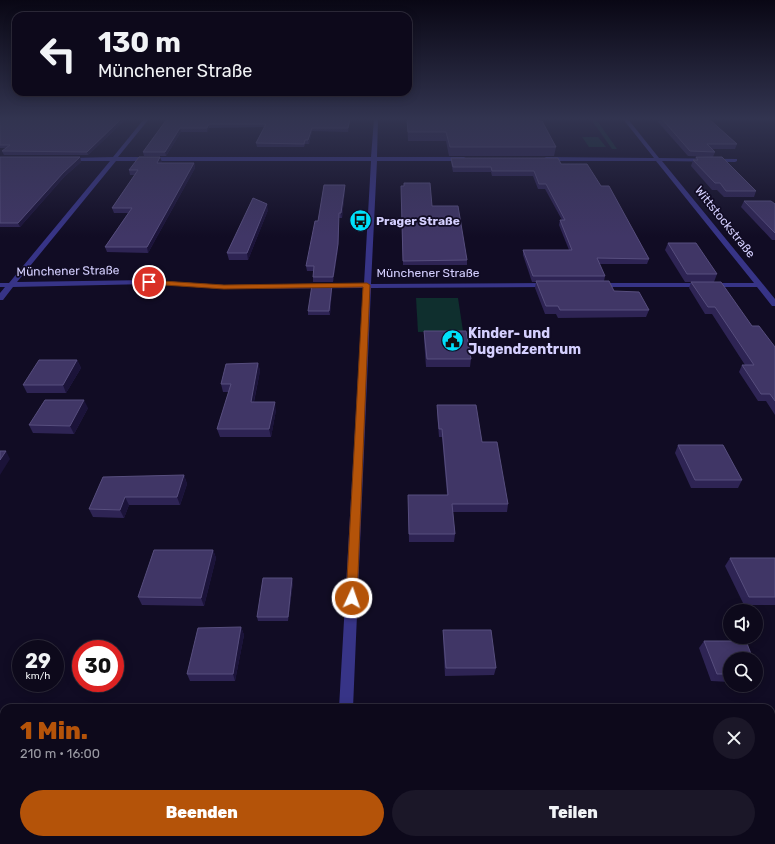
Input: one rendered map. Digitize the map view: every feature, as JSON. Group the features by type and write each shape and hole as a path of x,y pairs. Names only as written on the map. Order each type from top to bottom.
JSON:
{"street":[{"path":"61,159 472,159"},
{"path":"0,298 114,159"},
{"path":"346,704 374,159"},
{"path":"540,159 735,160"},
{"name":"Wittstockstraße","path":"659,160 775,304"},
{"name":"Münchener Straße","path":"0,285 149,282 224,287 555,285"},
{"path":"587,285 760,285"}],"green space":[{"path":"416,298 458,298 463,331 418,332"}],"building":[{"path":"0,158 79,158 63,173 18,223 0,223"},
{"path":"138,158 159,158 157,163 194,163 147,247 105,247 132,208 112,208 138,170 129,170"},
{"path":"451,158 558,158 561,164 587,164 601,186 609,186 649,259 597,258 605,276 533,276 523,250 572,250 560,220 565,220 546,184 539,184 534,171 492,171 491,167 453,167"},
{"path":"697,158 723,158 756,191 726,191 720,183 715,183 693,160 698,160"},
{"path":"404,183 430,183 432,206 458,206 467,260 403,261 401,186 404,186"},
{"path":"324,185 345,185 341,213 339,213 338,244 333,277 313,277 314,266 306,266 315,221 318,221"},
{"path":"253,198 267,204 247,253 227,253"},
{"path":"744,201 771,201 775,204 775,233"},
{"path":"668,243 696,243 717,274 687,274"},
{"path":"536,281 609,281 614,291 639,292 649,310 560,310 558,306 546,306"},
{"path":"691,282 721,282 752,326 759,326 775,347 775,401 770,394 761,394 742,365 754,365 715,307 708,307"},
{"path":"312,285 332,285 329,311 308,311"},
{"path":"424,331 466,331 471,359 427,359"},
{"path":"39,360 77,360 63,385 23,385"},
{"path":"258,363 251,402 275,402 269,429 217,429 231,384 221,384 226,364"},
{"path":"45,400 84,400 70,426 29,425"},
{"path":"437,405 476,405 482,442 497,442 508,504 452,504 455,534 409,534 408,495 448,495 442,429 439,429"},
{"path":"678,445 723,445 742,480 695,480"},
{"path":"0,451 6,451 0,460"},
{"path":"184,475 177,497 125,497 120,510 89,509 103,477"},
{"path":"154,550 213,550 201,598 138,597"},
{"path":"730,558 775,558 775,597 749,597"},
{"path":"263,578 292,578 288,617 257,617"},
{"path":"241,627 233,674 187,674 198,628"},
{"path":"443,630 491,630 496,668 446,668"},
{"path":"704,641 723,641 723,644 747,644 750,652 723,652 723,674 717,674"}],"place":[{"name":"Prager Straße","path":"360,221"},
{"name":"Kinder- und Jugendzentrum","path":"453,341"}],"route":[{"path":"149,282 224,287 367,285 352,598"}]}
